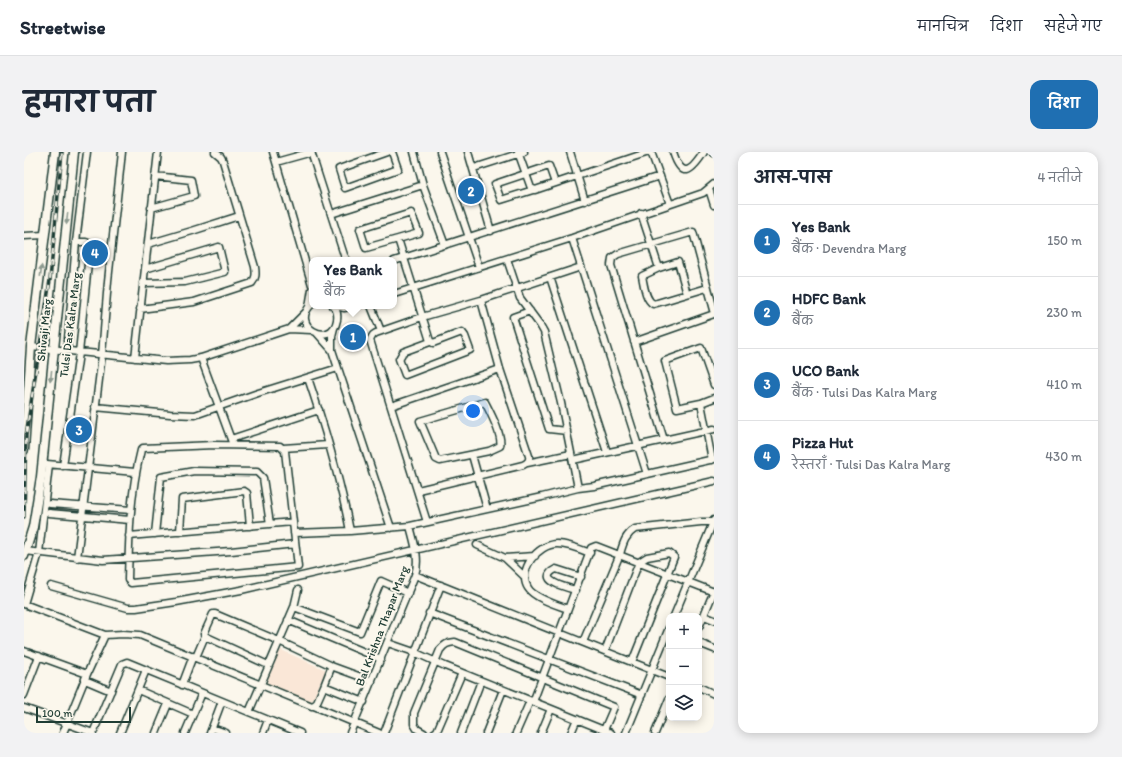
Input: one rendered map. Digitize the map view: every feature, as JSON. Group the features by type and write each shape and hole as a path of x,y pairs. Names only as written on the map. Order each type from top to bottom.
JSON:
{"main road":[{"name":"Shivaji Marg","path":"24,450 31,347 56,152"},
{"name":"Shivaji Marg","path":"25,554 33,527 46,464 54,350 74,152"}],"street":[{"path":"66,351 76,242 87,152"},
{"path":"77,558 102,355 108,281 122,152"},
{"path":"135,358 158,152"},
{"path":"140,309 194,302 252,283 255,279 255,267 223,161 215,152"},
{"path":"273,152 309,275"},
{"path":"276,162 311,152 345,257"},
{"path":"387,152 367,155 339,169 345,188 398,168 392,152"},
{"path":"414,152 423,185 445,245"},
{"path":"440,152 479,267"},
{"path":"468,152 474,168 491,230"},
{"path":"570,152 585,201"},
{"path":"555,183 549,166 526,175 495,184 501,200 535,190 650,152 670,204"},
{"path":"673,152 679,167 686,171 692,168 704,152"},
{"path":"474,168 520,153 526,175 533,190"},
{"path":"151,208 194,196 191,180 155,176"},
{"path":"397,260 660,176"},
{"path":"397,293 572,238 703,192 714,184"},
{"path":"332,214 423,185"},
{"path":"709,189 714,205"},
{"path":"69,201 79,202 81,204"},
{"path":"411,213 419,233 398,239 366,248 360,229 411,213"},
{"path":"641,213 659,268"},
{"path":"148,244 239,216"},
{"path":"664,440 610,261 618,254 693,232 714,310"},
{"path":"24,236 45,235"},
{"path":"572,238 647,474"},
{"path":"398,239 430,342"},
{"name":"Tulsi Das Kalra Marg","path":"63,466 79,352 90,244 86,242 76,242"},
{"path":"143,283 185,282 225,272 219,247 145,269"},
{"path":"507,258 520,298 544,332 567,431 578,488"},
{"path":"687,294 678,262 659,268 642,276 647,296 651,303 657,304 707,288"},
{"path":"428,522 370,340 373,335 422,317 481,300 581,267"},
{"path":"550,277 608,452"},
{"path":"481,300 500,369 530,459 527,463"},
{"path":"289,329 309,308"},
{"path":"309,308 306,322 311,330"},
{"path":"336,309 338,318"},
{"path":"351,309 338,318 332,336 332,350 391,528"},
{"path":"372,309 381,331"},
{"path":"530,312 513,317 549,429 567,431"},
{"path":"634,342 714,314"},
{"path":"317,333 326,333 334,328"},
{"path":"31,347 102,355 180,361 201,358 289,329 311,330 317,333 332,350"},
{"path":"462,332 470,350 405,375 399,359 403,352 430,342 433,343 462,332"},
{"path":"714,385 701,348 665,361 677,408 701,403 714,398"},
{"path":"201,358 232,442"},
{"path":"95,408 195,415 258,393 338,368"},
{"path":"391,406 500,369"},
{"path":"308,378 319,410 342,490 350,531"},
{"path":"485,402 501,443 495,450 472,454 440,461 436,459 420,421 485,402"},
{"path":"294,533 350,531 410,526 578,488 594,486 713,460 701,403"},
{"path":"232,442 319,410"},
{"path":"418,490 527,463 608,452 714,428"},
{"path":"283,448 285,450 298,567 133,584 129,582 128,558 131,510 135,472 141,450 143,448 232,442 280,446 283,448 328,445"},
{"path":"472,454 487,509"},
{"path":"135,472 46,464 39,553 24,604 105,635 123,634 140,636 379,733"},
{"path":"155,534 162,475 194,471 258,472 261,474 263,478 270,524"},
{"path":"51,586 128,608 136,608 240,590 416,548 714,481"},
{"path":"180,532 182,499 244,491 247,493 250,526"},
{"path":"50,504 131,510"},
{"path":"49,513 130,520"},
{"path":"584,642 620,554 624,540 629,532 635,529 714,521 675,613"},
{"path":"129,536 293,522"},
{"name":"Bal Krishna Thapar Marg","path":"350,733 364,702 418,567 416,548 410,526"},
{"path":"25,554 39,553 103,560 231,551 295,544"},
{"path":"568,609 539,597 528,588 525,577 528,564 546,546 557,544 590,553"},
{"path":"516,733 542,678 591,548 595,545 714,592 702,620"},
{"path":"477,546 506,558 525,577"},
{"path":"605,651 639,562 647,557 669,553 674,556 632,662"},
{"path":"506,558 535,556"},
{"path":"576,590 554,583 549,577 556,569 581,577"},
{"path":"415,575 666,676"},
{"path":"294,607 360,632 381,581 408,593"},
{"path":"384,733 440,585"},
{"path":"249,712 294,607 298,590"},
{"path":"429,613 550,658 642,695"},
{"path":"182,685 214,614 279,641 331,666 372,681"},
{"path":"704,616 714,620"},
{"path":"288,620 381,659"},
{"path":"63,733 105,635"},
{"path":"626,733 666,635"},
{"path":"205,636 268,665"},
{"path":"424,733 417,729 414,724 414,713 444,644 448,642 455,642 614,707 604,730"},
{"path":"388,643 414,652 481,681 611,733"},
{"path":"702,644 714,649"},
{"path":"24,650 86,677 111,691"},
{"path":"24,695 39,656"},
{"path":"24,708 93,733 123,663 130,663 297,732"},
{"path":"314,706 324,686 331,666"},
{"path":"120,733 146,670"},
{"path":"434,733 437,731 462,673"},
{"path":"461,733 481,681"},
{"path":"324,686 364,702"},
{"path":"702,688 714,694"},
{"path":"138,690 193,714"},
{"path":"486,733 503,690"},
{"path":"185,733 202,693"},
{"path":"222,701 211,731 226,733"},
{"path":"156,733 168,704"},
{"path":"655,733 666,706"},
{"path":"541,733 551,709"},
{"path":"263,733 268,720"},
{"path":"571,733 577,720"}],"shaded area":[{"path":"279,649 326,670 311,704 264,684"}],"railway":[{"path":"24,517 26,435 50,280 62,152"}],"place":[{"name":"HDFC Bank","path":"471,191"},
{"name":"Pizza Hut","path":"95,253"},
{"name":"Yes Bank","path":"353,337"},
{"name":"UCO Bank","path":"79,430"}]}
